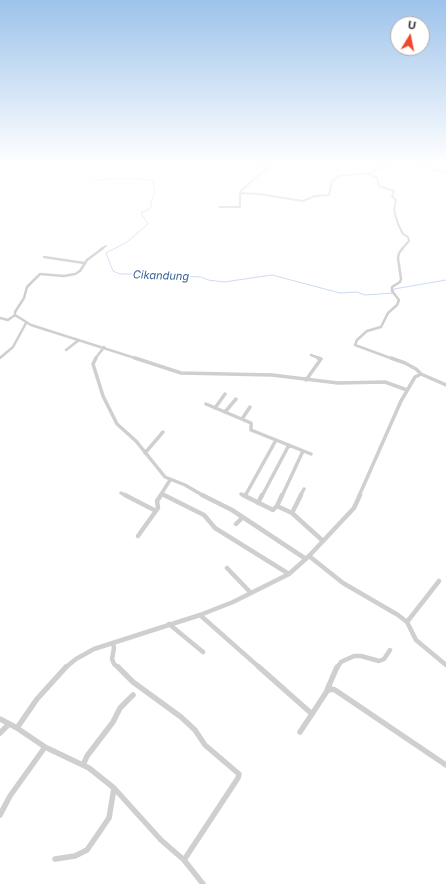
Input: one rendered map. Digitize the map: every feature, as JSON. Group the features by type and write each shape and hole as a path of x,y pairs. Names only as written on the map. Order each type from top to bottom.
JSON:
{"street":[{"path":"219,207 240,207 240,203"},
{"path":"395,203 394,210 396,217 403,234 409,239 404,249 399,253 400,282 392,287 392,291 399,301 388,314 382,326 367,331 357,340 355,345 405,363 416,369 421,374 446,385"},
{"path":"0,318 8,320 15,315 15,312 24,298 27,287 39,277 40,274 71,275 78,272 84,263 106,246"},
{"path":"44,257 84,263"},
{"path":"15,315 26,323 181,373 272,375 306,380 354,384 385,382 407,390"},
{"path":"0,358 13,346 26,323"},
{"path":"66,350 79,340"},
{"path":"104,347 94,360 93,364 103,396 117,424 136,441 165,477 186,485 212,501 232,510 308,557 344,583 398,615 407,622 416,640 446,665"},
{"path":"306,380 321,359 310,355"},
{"path":"16,728 37,699 60,673 76,659 94,649 200,615 233,602 289,574 308,557 354,508 407,390 415,377 421,374"},
{"path":"215,408 225,394"},
{"path":"225,412 236,399"},
{"path":"206,404 251,423 251,430 311,454"},
{"path":"242,419 250,406"},
{"path":"145,453 163,432"},
{"path":"276,440 243,495 273,510 277,506 303,451"},
{"path":"258,503 289,445"},
{"path":"138,536 156,511 158,506 157,501 170,480"},
{"path":"292,513 304,489"},
{"path":"120,493 156,511"},
{"path":"162,494 204,515 215,528 289,574"},
{"path":"277,506 292,513 323,541"},
{"path":"236,524 243,517"},
{"path":"227,568 251,593"},
{"path":"407,622 439,580"},
{"path":"200,615 312,714"},
{"path":"169,624 203,652"},
{"path":"113,643 114,648 112,659 114,664 133,682 181,717 195,730 205,745 239,774 238,778 184,860"},
{"path":"300,732 327,691 335,671 341,662 348,658 361,656 379,661 384,659 390,650"},
{"path":"327,691 331,689 340,693 446,765"},
{"path":"83,765 87,756 113,722 120,708 133,695"},
{"path":"0,718 45,747 83,765 114,788 162,840 184,860 203,884"},
{"path":"0,733 9,724"},
{"path":"0,815 10,796 45,747"},
{"path":"55,859 75,856 86,850 97,837 109,818 114,788"}],"waterway":[{"name":"Cikandung","path":"151,203 151,208 141,213 148,224 127,242 106,253 113,271 120,274 133,274 143,277 156,275 201,277 208,280 224,282 272,275 340,293 357,292 365,295 393,293 394,289 446,280"}]}
